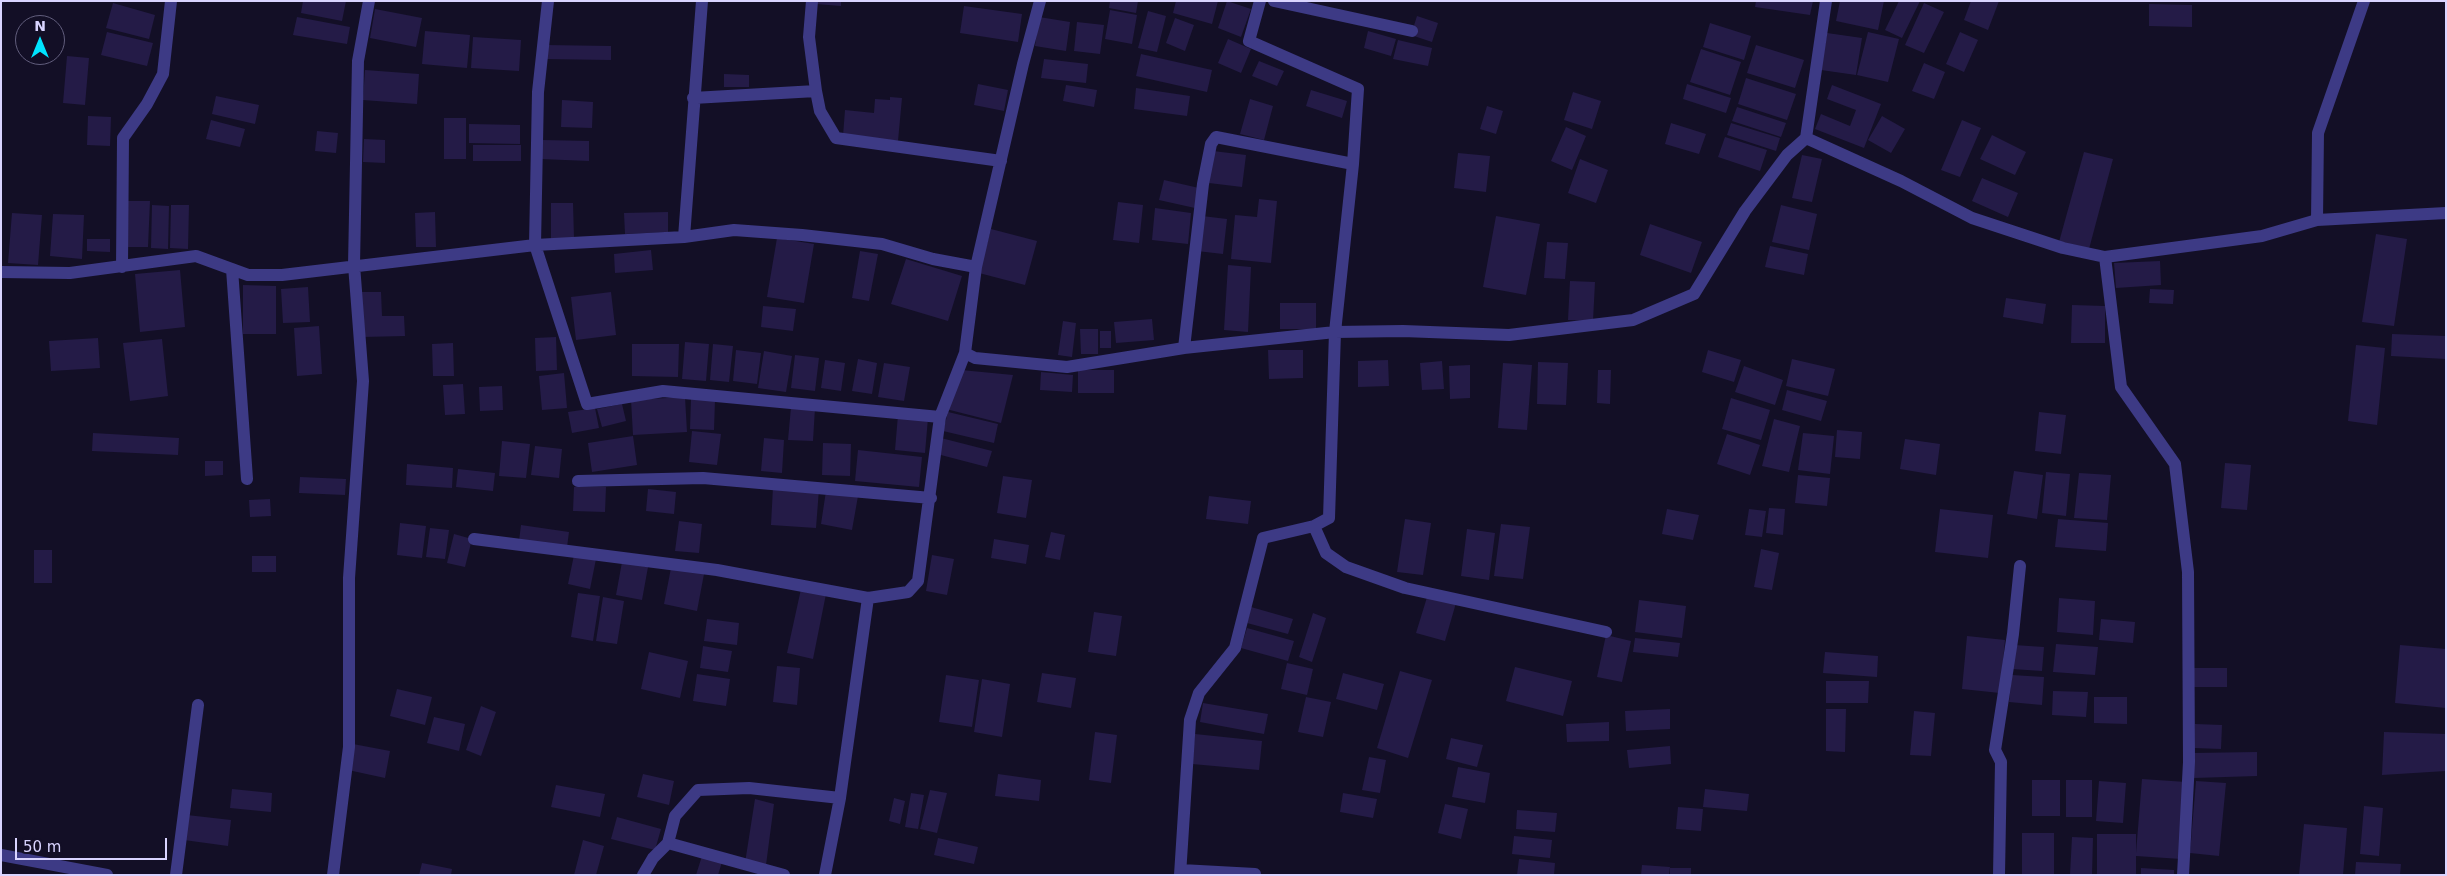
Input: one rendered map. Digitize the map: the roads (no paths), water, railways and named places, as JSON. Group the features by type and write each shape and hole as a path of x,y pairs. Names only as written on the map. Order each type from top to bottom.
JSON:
{"street":[{"path":"122,267 123,138 147,104 162,74 171,1"},
{"path":"333,875 349,747 349,578 363,381 354,265 358,61 369,1"},
{"path":"548,1 538,92 535,245 587,404 663,391 940,417"},
{"path":"684,236 693,98 702,1"},
{"path":"812,1 809,37 816,91 820,111 836,138 1001,161"},
{"path":"474,540 717,570 868,598 908,592 918,581 931,498 940,417 965,352 976,267 1040,1"},
{"path":"1255,874 1181,872 1190,720 1199,693 1235,648 1263,538 1314,526 1329,518 1335,332 1353,164 1358,89 1249,41 1260,1"},
{"path":"1274,1 1412,31"},
{"path":"965,352 975,358 1068,367 1184,348 1335,332 1403,331 1510,335 1632,320 1694,294 1744,210 1787,155 1806,138 1826,1"},
{"path":"2317,220 2318,133 2364,1"},
{"path":"693,98 816,91"},
{"path":"1184,348 1203,184 1211,144 1216,137 1353,164"},
{"path":"1806,138 1901,181 1972,218 2063,248 2105,257 2262,236 2317,220 2446,213"},
{"path":"1,272 70,273 196,256 248,275 282,275 535,245 684,236 734,230 802,234 882,244 976,267"},
{"path":"2105,257 2121,387 2175,464 2188,572 2189,762 2183,875"},
{"path":"232,269 247,479"},
{"path":"578,481 703,478 931,498"},
{"path":"1314,526 1326,553 1346,566 1397,585 1606,632"},
{"path":"2000,875 2001,762 1995,750 2013,634 2020,566"},
{"path":"825,875 840,798 868,598"},
{"path":"176,875 198,706"},
{"path":"643,875 652,858 668,843 674,816 698,790 749,788 840,798"},
{"path":"668,843 784,875"},
{"path":"1,855 52,870 107,875"}]}
